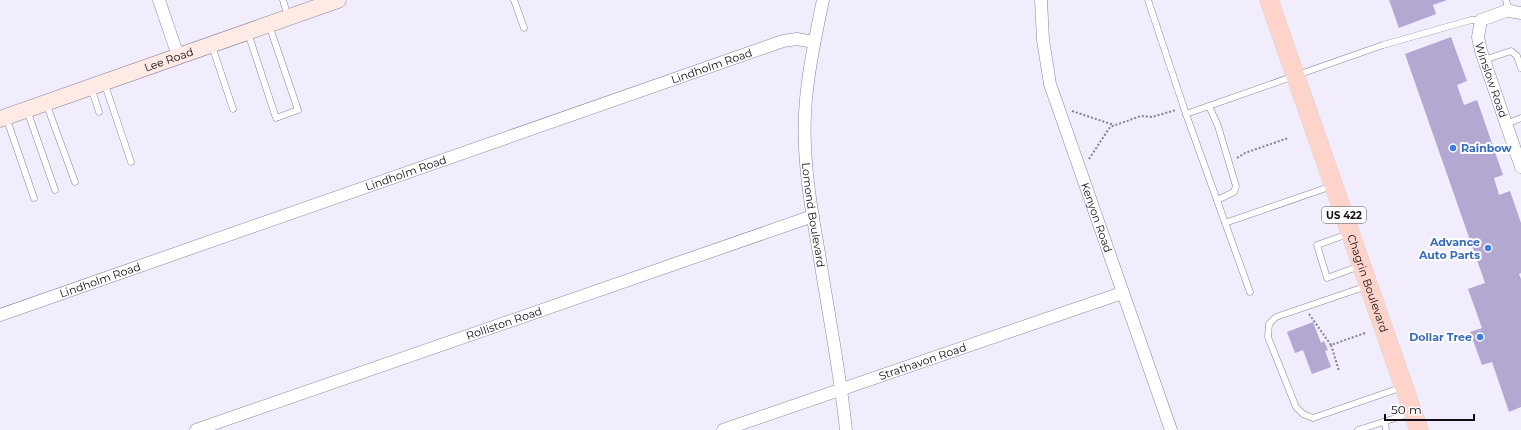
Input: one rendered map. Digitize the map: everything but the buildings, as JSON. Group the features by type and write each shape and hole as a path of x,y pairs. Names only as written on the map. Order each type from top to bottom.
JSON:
{"main road":[{"name":"Lee Road","path":"3,118 337,0"},
{"name":"Chagrin Boulevard","path":"1269,0 1419,430"}],"street":[{"path":"159,0 178,56"},
{"name":"Lomond Boulevard","path":"823,0 814,42 806,99 805,148 812,216 842,389 846,430"},
{"name":"Kenyon Road","path":"1042,0 1043,40 1050,84 1171,430"},
{"path":"1481,20 1511,9"},
{"name":"Winslow Road","path":"1481,20 1478,37 1484,60 1520,162"},
{"name":"Lindholm Road","path":"0,315 783,41 797,39 814,42"},
{"name":"Rolliston Road","path":"196,430 812,216"},
{"name":"Strathavon Road","path":"723,430 1122,293"}],"lane":[{"path":"283,0 288,17"},
{"path":"514,0 524,28"},
{"path":"1148,0 1186,114 1250,292"},
{"path":"1186,114 1383,45 1471,20 1481,20"},
{"path":"247,32 276,118 298,110 269,24"},
{"path":"211,45 233,109"},
{"path":"1484,60 1511,50 1517,56 1521,68"},
{"path":"98,85 99,112"},
{"path":"98,85 131,162"},
{"path":"46,103 75,182"},
{"path":"1209,106 1218,126 1236,186 1234,192 1217,200"},
{"path":"26,110 55,190"},
{"path":"3,118 34,198"},
{"path":"1506,124 1521,118"},
{"path":"1225,224 1334,185"},
{"path":"1350,233 1317,245 1327,278 1362,266"},
{"path":"1368,285 1276,317 1269,324 1268,337 1296,407 1303,414 1313,418 1404,386"},
{"path":"1358,430 1413,413"},
{"path":"1385,422 1386,430"}],"path":[{"path":"1070,110 1115,125"},
{"path":"1088,161 1110,127 1141,116 1152,117 1176,110"},
{"path":"1237,158 1245,153 1288,138"},
{"path":"1305,307 1315,325 1331,345 1339,371"},
{"path":"1331,345 1365,333"}],"place":[{"name":"Rainbow","path":"1453,148"},
{"name":"Advance Auto Parts","path":"1488,248"},
{"name":"Dollar Tree","path":"1480,337"}]}
